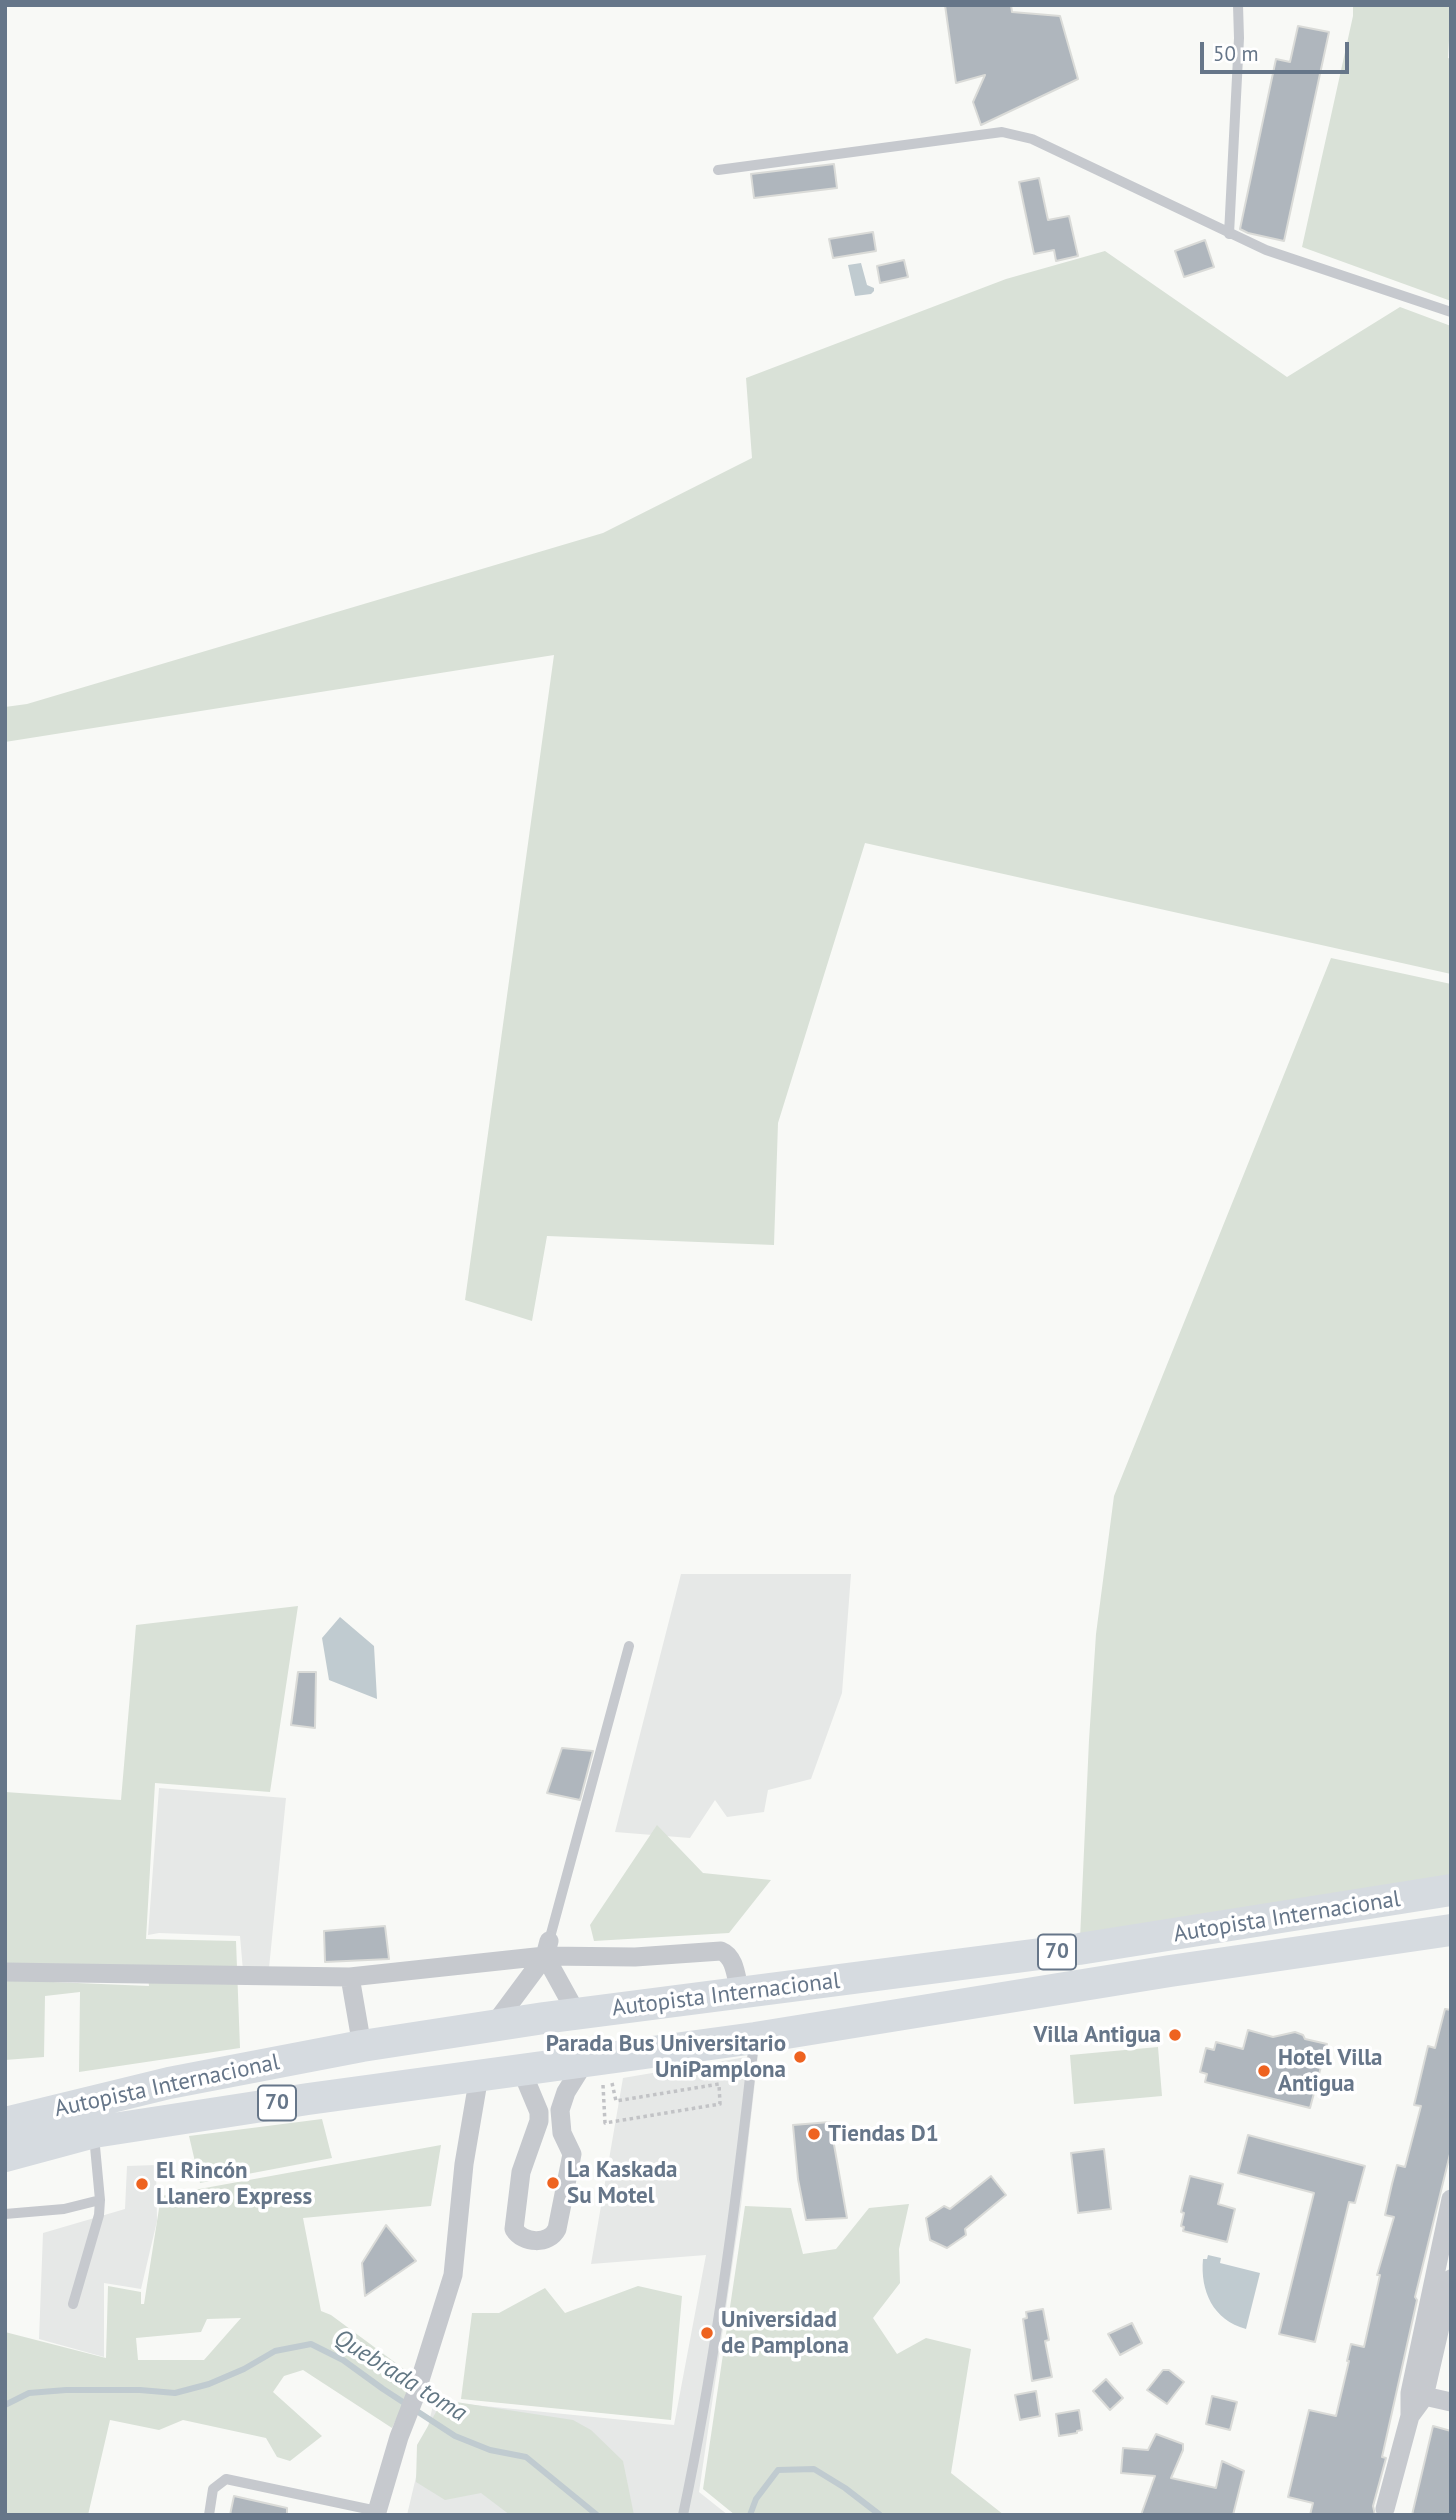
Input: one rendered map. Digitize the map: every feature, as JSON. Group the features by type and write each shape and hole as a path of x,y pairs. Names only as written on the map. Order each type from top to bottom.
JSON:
{"highway":[{"name":"Autopista Internacional","path":"5,2123 169,2083 362,2046 577,2014 1079,1949 1451,1891"},
{"name":"Autopista Internacional","path":"5,2156 94,2132 308,2099 755,2038 1210,1965 1451,1930"}],"street":[{"path":"547,1948 577,2014"},
{"path":"493,2026 547,1948"},
{"path":"5,1972 351,1977 547,1948 635,1957 721,1951 732,1959 740,1993"},
{"path":"351,1977 362,2046"},
{"path":"521,2069 539,2112 539,2122 521,2172 514,2228 522,2238 542,2241 552,2237 557,2229 572,2154 562,2133 560,2110 575,2075 594,2059"},
{"path":"377,2513 399,2437 415,2396 453,2275 464,2164 479,2076"},
{"path":"536,2134 562,2133"},
{"path":"1417,2395 1451,2199"},
{"path":"1385,2509 1451,2279"},
{"path":"1417,2395 1451,2402"}],"lane":[{"path":"1228,234 1239,38 1238,5"},
{"path":"718,170 1002,132 1032,139 1266,250 1451,312"},
{"path":"547,1948 629,1646"},
{"path":"684,2515 696,2454 741,2159 755,2038"},
{"path":"73,2304 99,2215 94,2132"},
{"path":"5,2214 64,2209 100,2200"},
{"path":"209,2515 213,2489 226,2479 377,2513"}],"path":[{"path":"594,2059 605,2123 720,2104 719,2084 616,2101"}],"shaded area":[{"path":"1353,5 1451,5 1448,58 1451,59 1451,301 1302,247 1353,16"},
{"path":"1105,251 1287,377 1400,307 1451,326 1451,974 865,843 778,1123 774,1245 547,1236 532,1321 465,1300 554,655 5,742 5,707 27,704 603,533 752,458 746,378 1006,279"},
{"path":"861,263 867,285 874,288 874,291 871,294 855,296 848,265"},
{"path":"1331,958 1451,984 1451,1875 1405,1887 1080,1939 1096,1634 1114,1496"},
{"path":"681,1574 851,1574 842,1693 811,1779 768,1790 764,1812 727,1817 715,1800 690,1838 615,1832"},
{"path":"298,1606 270,1792 155,1783 146,1939 236,1941 240,2048 79,2072 80,1992 45,1996 44,2057 5,2060 5,1980 149,1986 147,1968 5,1967 5,1792 121,1800 136,1625"},
{"path":"340,1617 374,1646 377,1699 329,1680 322,1638"},
{"path":"159,1788 286,1798 269,1968 243,1971 240,1936 159,1933 148,1935"},
{"path":"657,1825 703,1873 771,1880 729,1933 594,1941 590,1925"},
{"path":"1158,2047 1162,2096 1074,2104 1070,2055"},
{"name":"Universidad de Pamplona","path":"758,2055 741,2206 699,2492 728,2515 407,2515 434,2401 674,2425 706,2255 591,2264 623,2078"},
{"path":"322,2119 332,2158 200,2183 189,2136"},
{"path":"441,2145 431,2206 303,2218 321,2311 331,2315 416,2378 392,2428 303,2370 284,2376 273,2392 322,2436 290,2461 277,2457 266,2438 183,2420 159,2430 110,2420 88,2515 5,2515 5,2332 106,2358 108,2286 141,2292 141,2304 144,2304 161,2196","holes":["241,2318 204,2360 138,2360 136,2338 201,2332 207,2319"]},
{"path":"156,2165 157,2221 141,2289 104,2283 104,2357 39,2339 43,2233 125,2209 127,2166"},
{"path":"909,2204 899,2249 900,2283 873,2318 897,2354 926,2338 971,2349 951,2473 1004,2515 735,2515 703,2489 745,2206 791,2208 803,2254 836,2249 869,2208"},
{"path":"1208,2255 1221,2258 1220,2263 1260,2273 1246,2329 1225,2319 1211,2303 1203,2271 1203,2259 1207,2259"},
{"path":"638,2286 682,2296 671,2420 461,2399 472,2313 499,2313 545,2288 565,2313"},
{"path":"443,2400 573,2420 591,2430 623,2461 634,2515 510,2515 481,2493 445,2500 416,2482 417,2445"}],"building":[{"path":"945,5 1011,5 1012,12 1060,16 1078,79 981,125 973,102 985,75 956,83"},
{"path":"1298,26 1329,32 1284,241 1240,229 1276,59 1290,62"},
{"path":"834,164 837,188 754,198 751,174"},
{"path":"1039,178 1048,220 1069,216 1078,256 1056,261 1054,250 1034,254 1019,182"},
{"path":"873,232 876,251 833,258 829,239"},
{"path":"1205,240 1214,267 1184,277 1175,251"},
{"path":"904,260 908,277 880,283 877,266"},
{"path":"298,1672 316,1672 315,1728 291,1725"},
{"path":"562,1748 593,1751 580,1800 547,1793"},
{"path":"385,1926 389,1959 325,1962 324,1931"},
{"path":"1445,2009 1451,2010 1451,2150 1415,2297 1417,2300 1382,2457 1386,2458 1373,2506 1375,2515 1310,2515 1313,2503 1288,2497 1309,2410 1336,2416 1351,2344 1364,2347 1380,2275 1377,2275 1394,2217 1385,2215 1392,2184 1397,2165 1405,2167 1421,2106 1414,2105 1428,2046 1435,2048"},
{"name":"Hotel Villa Antigua","path":"1248,2030 1273,2037 1295,2032 1303,2035 1305,2039 1327,2044 1310,2108 1205,2082 1207,2074 1200,2072 1206,2048 1214,2050 1216,2042 1243,2049"},
{"path":"830,2122 847,2218 806,2220 798,2179 793,2125"},
{"path":"1248,2135 1365,2166 1355,2203 1349,2202 1315,2342 1279,2334 1314,2193 1238,2173"},
{"path":"1104,2149 1111,2209 1078,2213 1071,2153"},
{"path":"991,2176 1006,2195 965,2229 966,2235 947,2248 930,2240 926,2218 944,2206 950,2209"},
{"path":"1190,2176 1223,2184 1218,2204 1235,2209 1227,2242 1183,2231 1184,2227 1181,2226 1184,2213 1181,2212"},
{"path":"386,2225 416,2261 365,2296 362,2263"},
{"path":"1043,2309 1049,2340 1045,2341 1052,2377 1032,2381 1023,2319 1027,2318 1026,2312"},
{"path":"1132,2323 1142,2343 1120,2355 1108,2334"},
{"path":"1163,2370 1169,2370 1184,2382 1167,2404 1147,2390"},
{"path":"1106,2379 1123,2398 1110,2410 1093,2391"},
{"path":"1036,2391 1040,2416 1020,2420 1015,2395"},
{"path":"1212,2396 1237,2402 1230,2430 1206,2424"},
{"path":"1079,2410 1082,2430 1059,2436 1056,2414"},
{"path":"1433,2426 1451,2431 1451,2515 1412,2515"},
{"path":"1156,2434 1183,2444 1171,2478 1216,2488 1222,2461 1244,2471 1233,2515 1141,2515 1155,2476 1121,2473 1123,2448 1148,2450"},
{"path":"234,2496 287,2508 287,2515 230,2515"}],"waterway":[{"name":"Quebrada toma","path":"5,2405 29,2393 66,2390 175,2393 209,2384 244,2369 275,2351 311,2344 343,2360 455,2436 490,2450 526,2457 597,2515"},
{"name":"Quebrada toma","path":"750,2515 756,2499 778,2470 814,2469 845,2488 880,2515"}],"place":[{"name":"Villa Antigua","path":"1175,2035"},
{"name":"Parada Bus Universitario UniPamplona","path":"800,2057"},
{"name":"Hotel Villa Antigua","path":"1264,2071"},
{"name":"Tiendas D1","path":"814,2134"},
{"name":"La Kaskada Su Motel","path":"553,2183"},
{"name":"El Rincón Llanero Express","path":"142,2184"},
{"name":"Universidad de Pamplona","path":"707,2333"}]}
